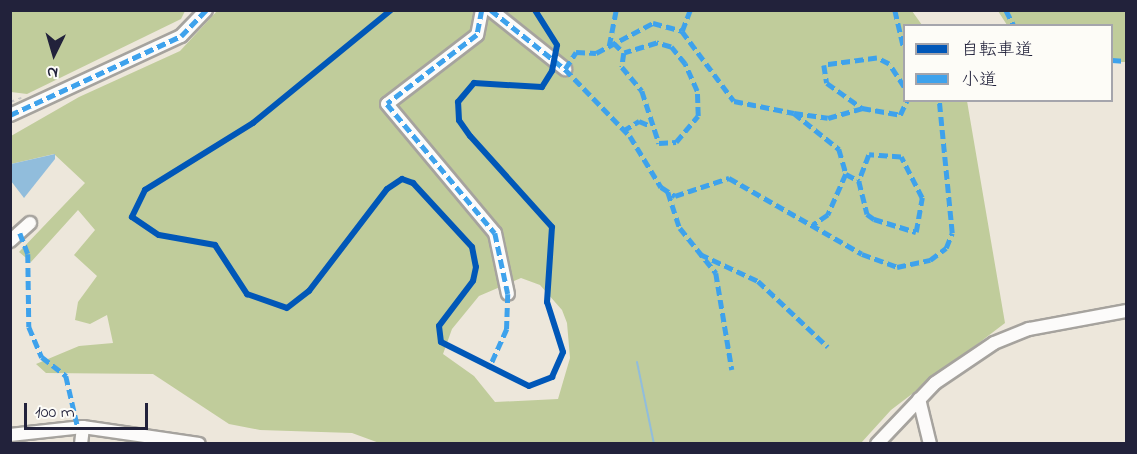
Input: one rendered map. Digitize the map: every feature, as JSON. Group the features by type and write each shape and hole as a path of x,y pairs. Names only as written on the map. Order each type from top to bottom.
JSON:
{"street":[{"path":"10,115 181,36 206,10"},
{"path":"482,10 477,35 387,104 424,155 472,198 495,233 508,294"},
{"path":"491,10 540,53 563,68"},
{"path":"10,242 30,223"},
{"path":"877,444 919,399 994,343 1047,324 1126,311"},
{"path":"919,399 930,444"},
{"path":"10,435 83,427 199,444"},
{"path":"81,444 83,427"}],"green space":[{"path":"11,10 185,11 181,19 27,94 11,92"},
{"path":"217,11 912,11 921,24 903,24 903,102 967,102 1005,323 891,410 861,443 382,444 352,433 260,430 229,424 153,374 46,373 36,364 79,346 113,343 107,315 90,324 75,320 78,302 97,276 74,255 95,230 78,210 31,262 19,252 85,183 54,154 11,164 11,136 79,97 180,51","holes":["521,278 540,285 562,310 567,323 570,358 558,399 495,402 474,376 443,354 452,329 479,296"]},
{"path":"998,11 1126,11 1126,62 1113,62 1113,24 1006,24"}],"water":[{"path":"55,154 55,159 24,198 11,181 11,164"}],"waterway":[{"path":"637,362 654,444"}],"marked path":[{"path":"10,115 181,36 206,10"},
{"path":"482,10 477,35 387,104 495,233 508,294 507,329 489,369"},
{"path":"491,10 565,69 630,136 661,187 675,196 729,178 862,254 897,267 930,260 946,248 952,233 939,102"},
{"path":"609,46 616,10"},
{"path":"682,31 690,10"},
{"path":"895,10 903,45"},
{"path":"1006,10 1013,24"},
{"path":"565,69 576,52 596,53 653,23 682,31 734,101 794,113 839,149 846,174 828,215 813,225"},
{"path":"614,43 624,53 622,67 642,91 659,143 676,142 698,116 697,91 685,64 671,47 657,43 624,53"},
{"path":"903,85 889,64 877,58 824,65 827,83 862,108 900,115 906,102"},
{"path":"1113,60 1126,61"},
{"path":"794,113 828,118 862,108"},
{"path":"623,131 639,121 651,126"},
{"path":"846,174 859,181 867,214 874,219 916,232 922,198 901,157 869,155 859,181"},
{"path":"668,192 680,228 716,273 732,370"},
{"path":"20,233 28,254 29,327 42,357 66,376 78,428"},
{"path":"700,254 758,281 828,347"}],"cycle path":[{"path":"391,10 253,123 145,190 132,217 159,235 215,245 247,294 287,308 309,291 387,189 402,179 413,183 472,247 476,267 473,281 439,326 441,342 529,386 552,377 563,352 547,302 552,227 470,136 459,120 458,102 474,83 542,87 552,71 557,45 535,10"}]}
